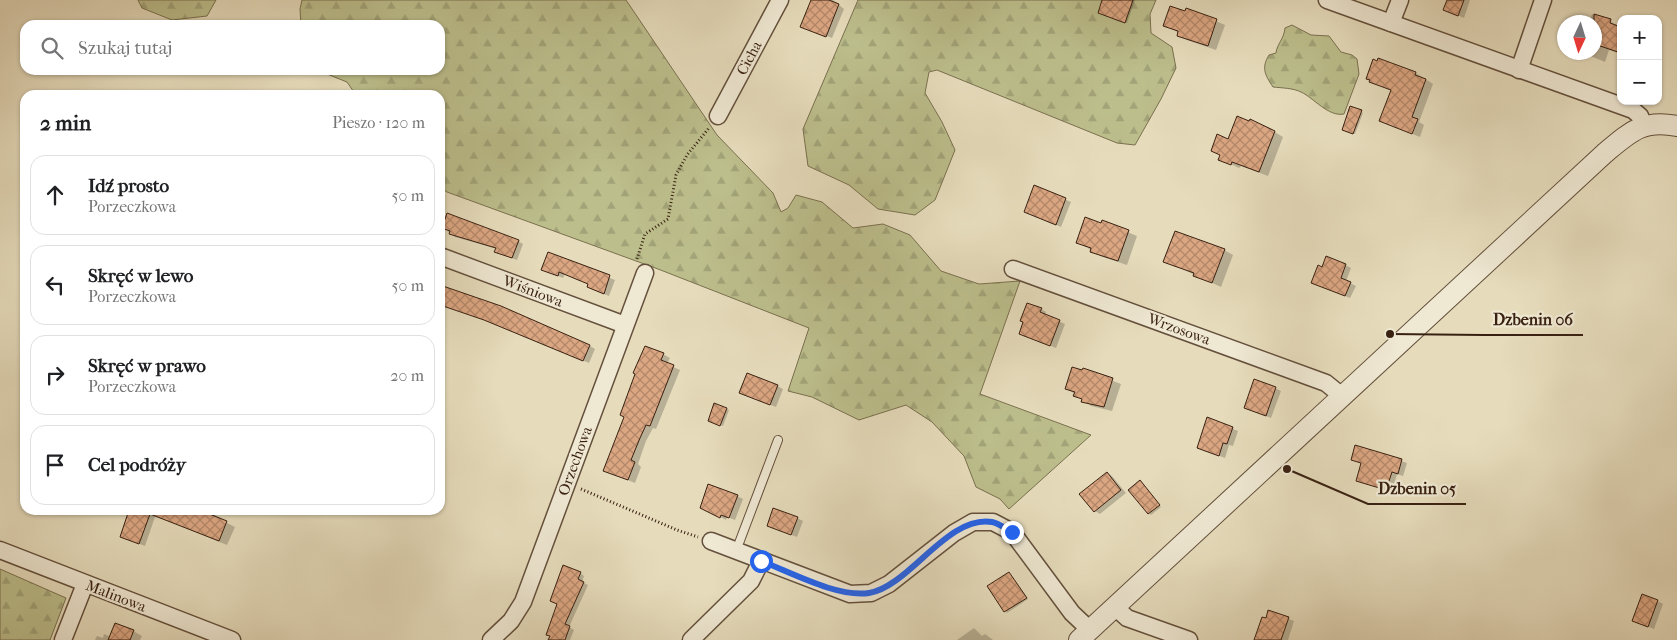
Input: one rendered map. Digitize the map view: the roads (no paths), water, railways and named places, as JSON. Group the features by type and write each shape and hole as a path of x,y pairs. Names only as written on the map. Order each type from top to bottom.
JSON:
{"street":[{"name":"Cicha","path":"718,116 780,0"},
{"path":"1327,0 1633,110 1640,116 1644,125"},
{"path":"1391,23 1400,0"},
{"path":"1520,70 1543,0"},
{"path":"712,541 850,594 871,593 889,584 954,533 973,522 993,522 1012,532 1072,613 1084,635 1605,153 1633,131 1644,125 1662,123 1677,126"},
{"name":"Wiśniowa","path":"445,258 625,325"},
{"name":"Wrzosowa","path":"1013,269 1326,383 1342,396"},
{"name":"Orzechowa","path":"491,640 511,621 523,602 625,325 640,270"},
{"name":"Malinowa","path":"0,550 232,640"},
{"path":"692,640 751,581 761,561"},
{"path":"63,640 85,584"},
{"path":"1115,607 1127,618 1189,640"}],"lane":[{"path":"736,551 778,440"}],"place":[{"name":"Dzbenin 06","path":"1390,334"},
{"name":"Dzbenin 05","path":"1287,469"}]}
